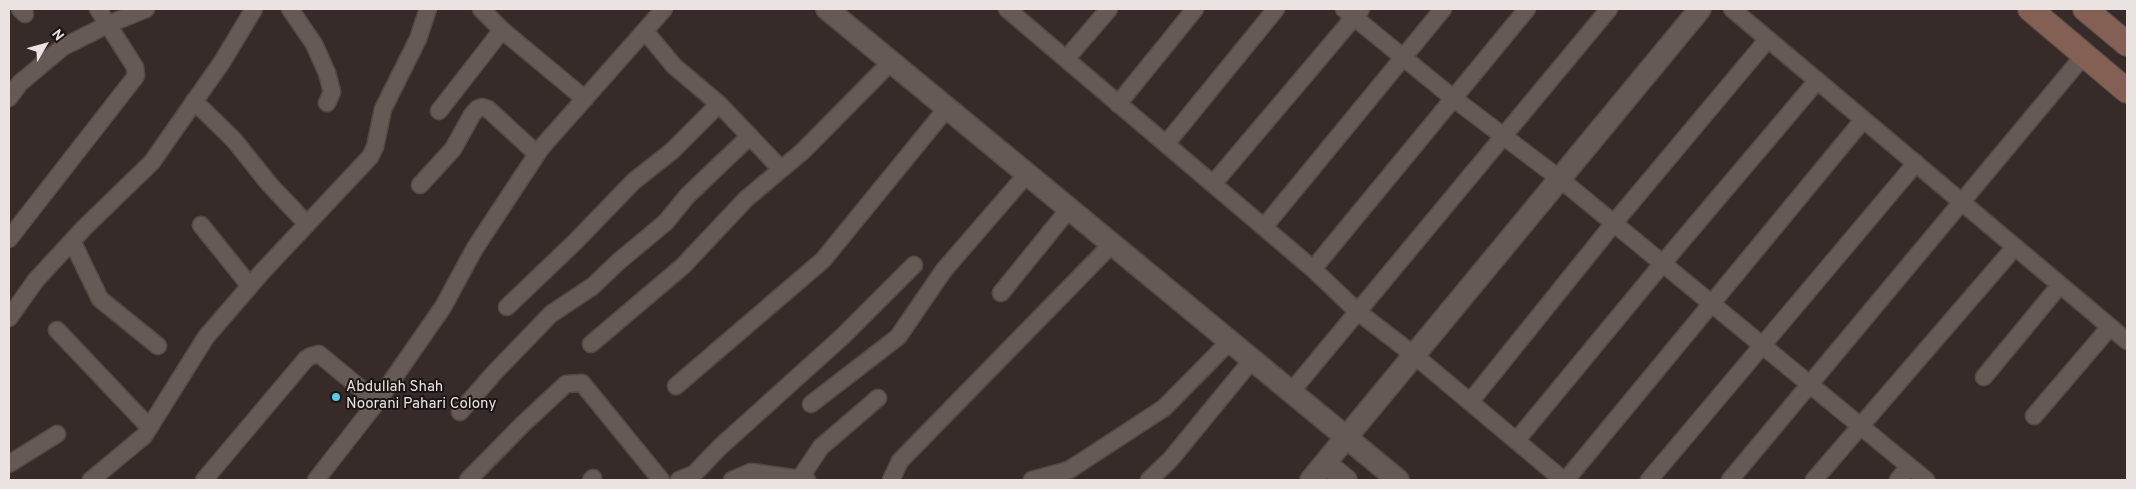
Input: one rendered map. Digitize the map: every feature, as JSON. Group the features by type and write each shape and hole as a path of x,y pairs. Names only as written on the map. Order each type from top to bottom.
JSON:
{"main road":[{"path":"2030,9 2127,91"},
{"path":"2087,9 2127,44"}],"street":[{"path":"9,239 136,76 135,67 98,9"},
{"path":"9,98 20,83 63,47 108,24 146,9"},
{"path":"9,318 36,280 72,240 152,162 222,62 254,9"},
{"path":"290,9 314,44 327,73 332,92 327,103"},
{"path":"92,480 144,436 206,338 250,286 370,156 375,147 383,109 418,39 428,9"},
{"path":"481,9 502,30 585,99"},
{"path":"316,480 377,402 443,307 475,248 538,154 664,9"},
{"path":"1066,59 1109,9"},
{"path":"1118,104 1194,9"},
{"path":"1166,144 1276,9"},
{"path":"1264,227 1443,9"},
{"path":"1313,269 1527,9"},
{"path":"1291,392 1609,9"},
{"path":"1311,480 1700,9"},
{"path":"1732,9 2127,342"},
{"path":"1018,12 1066,59 1313,269 1358,312 1414,355 1565,480 1863,120"},
{"path":"1213,184 1353,12 1403,58 1560,179 1926,480"},
{"path":"841,13 891,62 1398,480"},
{"path":"439,112 502,30"},
{"path":"645,31 674,66 719,104 782,169"},
{"path":"1470,402 1614,223 1768,39"},
{"path":"1730,480 2085,54"},
{"path":"591,344 682,266 746,199 803,151 891,62"},
{"path":"1516,441 1662,263 1817,81"},
{"path":"194,101 234,140 270,184 307,224"},
{"path":"507,306 575,242 634,181 672,151 719,104"},
{"path":"420,185 453,149 472,115 477,109 482,107 488,109 538,154"},
{"path":"676,386 823,260 947,108"},
{"path":"460,412 552,314 593,286 618,262 666,222 687,196 750,136"},
{"path":"1649,480 1760,345 1916,163"},
{"path":"811,404 898,337 944,270 1027,174"},
{"path":"1001,293 1069,209"},
{"path":"201,224 250,286"},
{"path":"72,240 100,299 126,322 158,346"},
{"path":"890,480 900,461 1112,244"},
{"path":"1814,480 2015,247"},
{"path":"679,480 694,474 720,446 843,336 914,265"},
{"path":"1984,377 2060,285"},
{"path":"2034,416 2110,327"},
{"path":"57,330 149,427"},
{"path":"1032,480 1069,470 1164,408 1230,342"},
{"path":"204,480 306,359 311,356 319,354 377,402"},
{"path":"1149,480 1170,460 1252,360"},
{"path":"468,480 523,424 566,384 582,384 661,480"},
{"path":"732,480 751,472 778,479 804,479 821,448 878,398"},
{"path":"9,464 57,434"},
{"path":"1325,463 1346,480"},
{"path":"1898,480 1910,467"}],"place":[{"name":"Abdullah Shah Noorani Pahari Colony","path":"336,397"}]}
